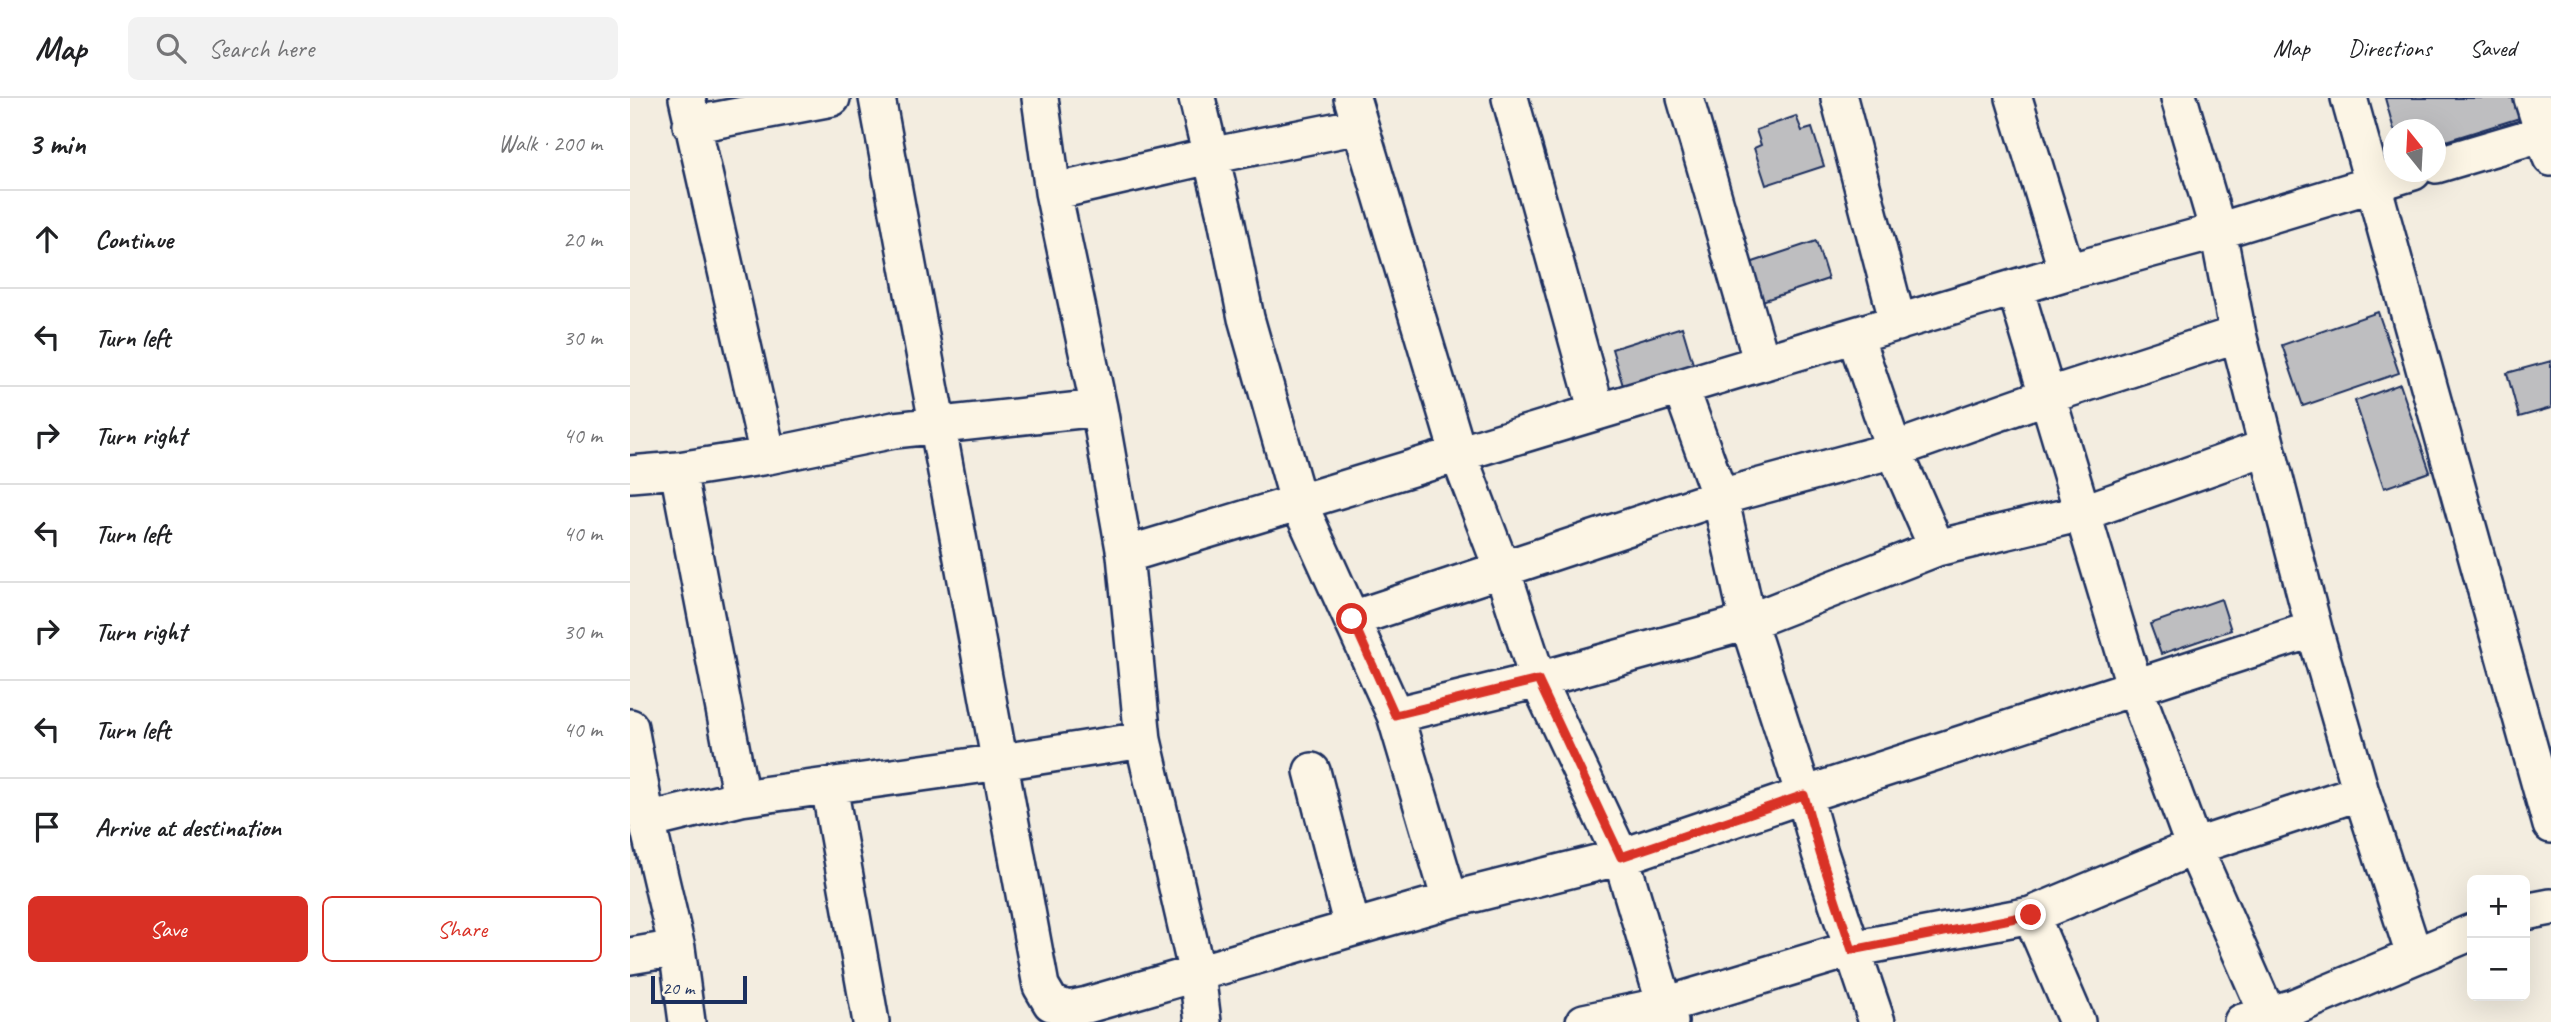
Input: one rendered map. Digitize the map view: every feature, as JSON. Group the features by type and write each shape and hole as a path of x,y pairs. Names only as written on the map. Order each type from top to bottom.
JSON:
{"street":[{"path":"768,456 689,112 832,98"},
{"path":"877,98 1041,986 1051,1003 1068,1009 1450,900 1621,857 2314,629"},
{"path":"1040,98 1053,192 1099,408 1125,555 1143,740 1197,974 1203,1022"},
{"path":"1197,98 1246,318 1298,501 1395,715 1450,900"},
{"path":"1510,98 1597,412"},
{"path":"1685,98 1762,363"},
{"path":"1839,98 1898,323"},
{"path":"2014,98 2067,272"},
{"path":"2179,98 2218,231 2238,334 2314,629 2361,792 2414,955"},
{"path":"2349,98 2551,825"},
{"path":"2446,163 2549,141 2532,98"},
{"path":"1053,192 1210,156 1356,112 1460,456 1502,569 1538,680 1621,857 1667,1014"},
{"path":"1125,555 1298,501 1460,456 1597,412 2067,272 2218,231 2383,180"},
{"path":"2015,288 2135,688 2260,1020 2467,934"},
{"path":"1352,619 1720,497 1894,450 2047,396 2238,334"},
{"path":"1855,336 1894,450 1937,548"},
{"path":"1681,388 1720,497 1748,622 1820,853 1877,1022"},
{"path":"630,474 678,470 768,456 894,430 1099,408"},
{"path":"1395,715 1538,680 1748,622 1937,548 2082,513 2267,447"},
{"path":"678,470 741,798"},
{"path":"630,727 647,821 677,948 687,1022"},
{"path":"647,821 741,798 1143,740"},
{"path":"1312,771 1352,928"},
{"path":"828,786 871,1022"},
{"path":"1584,1022 1667,1014 1852,950 2031,915 2194,847 2361,792"},
{"path":"2530,911 2551,907"},
{"path":"2031,915 2077,1022"},
{"path":"630,956 677,948"}],"building":[{"path":"2385,98 2521,98 2526,116 2446,141 2446,119 2391,119"},
{"path":"1796,116 1802,131 1812,128 1824,166 1766,185 1754,148 1761,145 1756,130"},
{"path":"1816,241 1828,279 1762,301 1750,263"},
{"path":"2378,312 2399,373 2303,406 2282,345"},
{"path":"1682,327 1694,367 1624,389 1612,349"},
{"path":"2551,361 2551,408 2519,417 2507,373"},
{"path":"2400,384 2430,472 2384,488 2355,401"},
{"path":"2221,599 2231,630 2161,654 2150,624"}],"route":[{"path":"1352,619 1395,715 1538,680 1621,857 1804,795 1852,950 2031,915"}]}
